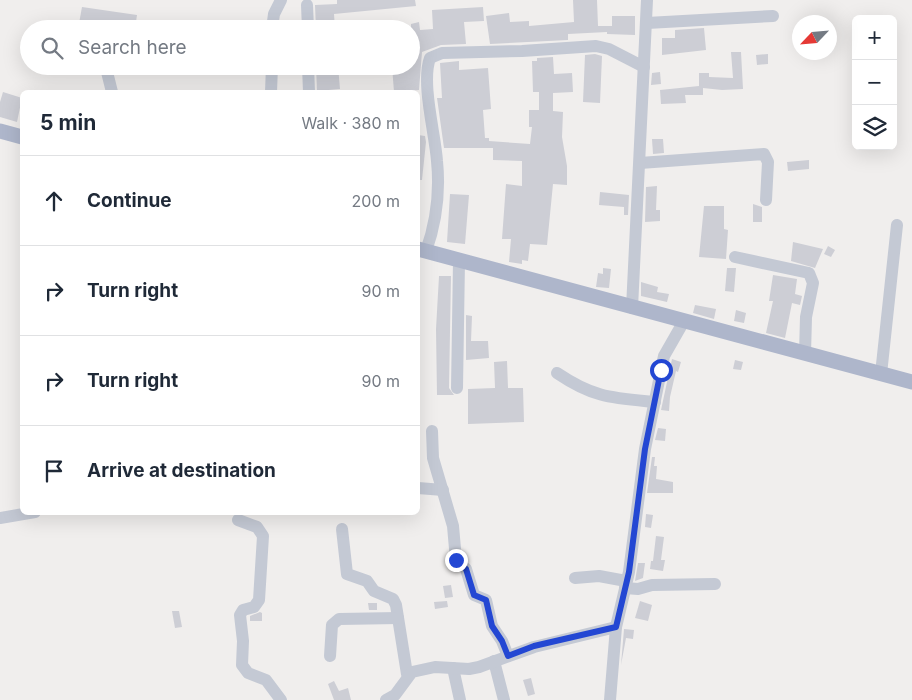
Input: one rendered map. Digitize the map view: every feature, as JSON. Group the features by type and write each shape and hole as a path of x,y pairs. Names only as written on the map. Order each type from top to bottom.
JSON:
{"main road":[{"path":"0,131 20,136"},
{"path":"422,250 912,382"}],"street":[{"path":"273,20 281,0"},
{"path":"632,308 647,0"},
{"path":"307,5 308,20"},
{"path":"647,23 773,16"},
{"path":"422,250 435,221 438,178 429,98 427,64 430,58 442,53 522,52 596,46 609,49 644,67"},
{"path":"108,75 112,90"},
{"path":"271,90 272,75"},
{"path":"308,75 309,90"},
{"path":"640,163 764,154 768,162 766,200"},
{"path":"881,374 897,225"},
{"path":"735,258 809,273 813,283 806,317 805,354"},
{"path":"457,388 459,261"},
{"path":"610,700 616,627 625,584 645,449 664,356 684,321"},
{"path":"556,373 584,390 610,398 655,402"},
{"path":"432,431 433,458 453,526 456,560 466,569 474,595 486,600 492,626 502,641 508,656"},
{"path":"420,488 443,490"},
{"path":"0,518 20,515"},
{"path":"238,520 256,527 263,536 259,600 254,607 244,610 240,615 243,641 242,666 248,673 266,680 281,700"},
{"path":"342,529 347,574 367,581 374,592 393,599 408,674"},
{"path":"574,578 599,576 635,589 652,585 715,584"},
{"path":"330,656 332,625 335,622 339,620 398,618"},
{"path":"386,700 395,696 408,674 412,672 435,667 469,669 569,637 616,627"},
{"path":"494,661 504,700"},
{"path":"453,668 460,700"}],"building":[{"path":"337,0 415,0 416,6 334,14 334,20 316,20 315,5 337,4"},
{"path":"573,0 597,0 598,26 612,26 612,16 635,16 635,35 607,34 607,32 568,34 568,40 490,44 486,16 509,13 510,22 529,21 529,26 574,22"},
{"path":"82,7 137,15 136,20 80,20"},
{"path":"483,7 484,21 464,22 466,44 441,45 422,52 419,90 394,90 393,75 420,75 420,30 433,29 432,10"},
{"path":"704,28 706,50 662,55 662,38 675,38 675,30"},
{"path":"731,52 741,52 743,89 722,90 703,88 703,95 685,95 686,103 661,104 660,90 699,86 699,73 709,73 709,77 733,78"},
{"path":"595,54 602,56 600,103 583,102 585,55"},
{"path":"768,54 768,64 757,65 756,55"},
{"path":"553,57 554,74 572,73 573,92 553,93 553,111 563,112 562,137 567,166 567,185 553,184 547,245 530,244 528,261 522,260 522,264 509,262 511,239 502,239 506,184 522,186 522,161 493,160 493,148 444,148 437,98 442,98 440,63 459,61 459,70 488,68 491,109 483,110 485,138 489,138 489,141 530,144 532,127 529,127 529,110 539,110 539,92 533,92 532,61 537,61 537,58"},
{"path":"660,72 661,84 651,85 652,73"},
{"path":"316,75 339,75 340,89 317,90"},
{"path":"3,92 20,97 17,122 0,117 0,102"},
{"path":"420,135 425,136 426,142 422,180 420,180"},
{"path":"652,139 663,139 664,153 653,154"},
{"path":"809,160 809,169 788,171 787,162"},
{"path":"657,186 656,210 660,210 660,221 645,222 646,187"},
{"path":"600,192 629,195 628,215 624,215 624,207 599,205"},
{"path":"450,194 469,195 465,244 447,242"},
{"path":"753,204 762,207 762,222 753,222"},
{"path":"704,206 724,206 724,229 728,230 726,259 699,257"},
{"path":"793,242 823,249 815,268 791,261"},
{"path":"828,246 835,250 831,257 824,254"},
{"path":"603,268 611,269 609,288 596,287 598,273 603,274"},
{"path":"727,268 736,268 734,292 725,291"},
{"path":"773,275 797,279 795,294 802,296 800,305 792,303 785,338 766,333 773,301 769,301"},
{"path":"439,276 451,276 449,388 454,395 437,395 436,329"},
{"path":"641,282 658,287 657,292 669,294 667,302 641,296"},
{"path":"695,305 716,309 714,319 693,313"},
{"path":"736,310 746,313 744,323 734,321"},
{"path":"466,315 472,316 471,341 488,341 489,358 466,360"},
{"path":"672,359 681,362 678,372 676,371 669,411 661,410"},
{"path":"735,360 743,362 741,370 733,369"},
{"path":"507,361 508,388 523,388 524,422 468,424 468,389 495,388 494,362"},
{"path":"658,428 666,429 665,441 655,440"},
{"path":"652,457 655,457 654,466 657,466 656,479 673,482 673,493 647,493"},
{"path":"646,514 653,515 651,528 645,527"},
{"path":"656,536 664,537 661,560 665,560 663,571 650,569 651,561 653,561"},
{"path":"638,563 645,563 643,578 635,581"},
{"path":"451,585 453,597 445,598 443,586"},
{"path":"447,601 448,607 435,609 434,602"},
{"path":"640,601 652,605 648,621 635,618"},
{"path":"368,603 377,603 377,610 369,610"},
{"path":"172,611 179,611 182,627 175,628"},
{"path":"262,613 262,621 250,621 250,616"},
{"path":"624,629 634,630 633,639 626,638 621,665"},
{"path":"531,678 535,694 528,696 523,680"},
{"path":"334,681 339,691 348,688 351,700 334,700 328,684"}],"route":[{"path":"456,560 458,564 466,569 474,595 486,600 492,626 502,641 508,656 534,646 587,632 616,627 629,572 645,449 661,370"}]}
